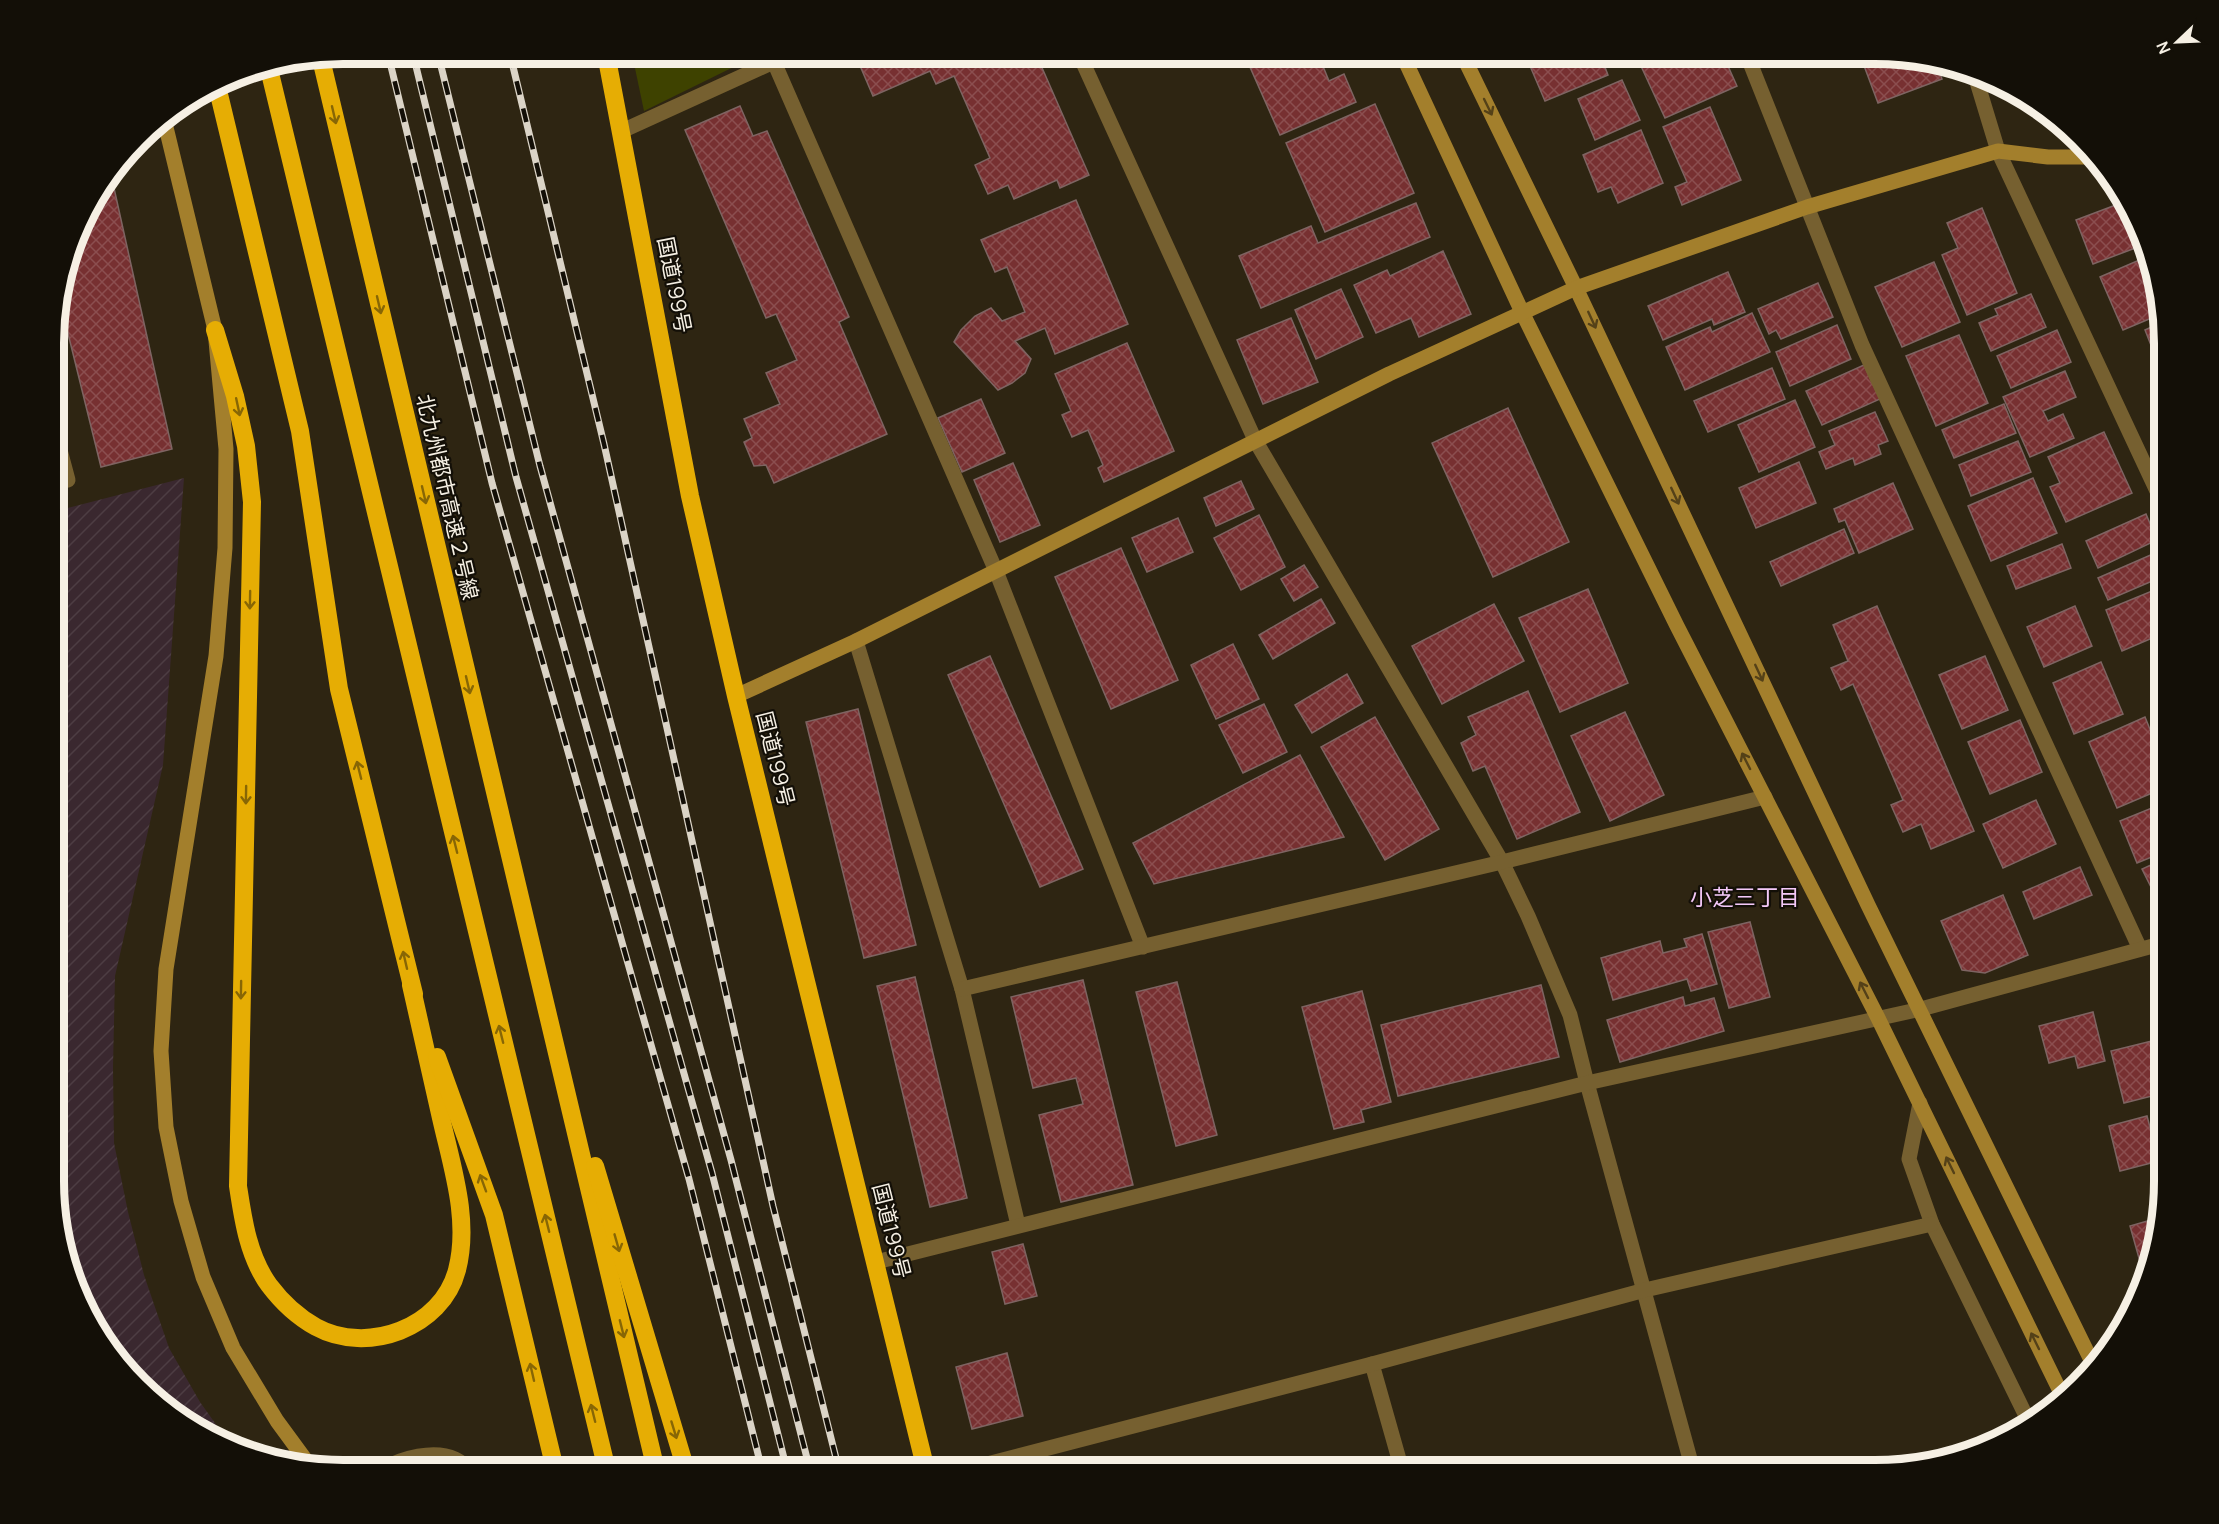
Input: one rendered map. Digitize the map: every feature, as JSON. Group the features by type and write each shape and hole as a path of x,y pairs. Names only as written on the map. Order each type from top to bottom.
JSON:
{"highway":[{"name":"国道199号","path":"608,64 690,496 736,696 924,1460"},
{"name":"北九州都市高速２号線","path":"323,65 530,945"},
{"path":"270,74 605,1460"},
{"path":"215,330 235,396 246,446 252,502 238,1186 244,1223 254,1256 268,1284 289,1307 317,1327 345,1337 372,1339 401,1331 424,1319 445,1297 456,1272 462,1239 458,1196 411,985 339,689 300,431 219,94"},
{"path":"530,945 654,1460"},
{"path":"530,945 683,1460"},
{"path":"411,985 494,1215 553,1460"}],"street":[{"path":"622,131 770,64"},
{"path":"775,64 996,571 1143,947"},
{"path":"1084,64 1255,440 1502,862 1528,916 1570,1015 1690,1460"},
{"path":"1407,64 1522,312 1677,626 1878,1018 2059,1390"},
{"path":"1467,64 1576,288 1863,894 2090,1358"},
{"path":"1751,64 1862,345 2140,950"},
{"path":"1978,84 1998,152 2154,485"},
{"path":"166,129 215,330 226,449 225,548 216,656 166,969 161,1051 166,1127 181,1201 203,1278 233,1348 277,1421 303,1456"},
{"path":"736,696 996,571 1255,440 1576,288 1807,207 1998,152 2083,158"},
{"path":"64,465 68,480 64,481"},
{"path":"856,640 962,989 1018,1225"},
{"path":"962,989 1502,862 1765,797"},
{"path":"876,1262 1587,1083 1921,1009 2154,946"},
{"path":"1920,1103 1909,1159 1932,1224 2026,1415"},
{"path":"1002,1460 1645,1290 1932,1224"},
{"path":"1372,1364 1399,1460"},
{"path":"404,1460 424,1455 456,1460"}],"shaded area":[{"path":"634,64 740,64 644,111"},
{"path":"184,478 163,765 115,976 114,1143 144,1275 169,1348 200,1402 221,1431 174,1402 146,1378 122,1350 93,1304 79,1270 70,1235 64,1180 64,509"}],"building":[{"path":"859,64 1040,64 1089,175 1060,188 1057,180 1014,199 1008,185 988,194 975,165 990,158 954,76 936,84 930,71 873,96"},
{"path":"1249,64 1322,64 1329,81 1344,74 1356,102 1280,135"},
{"path":"1535,64 1604,64 1608,75 1545,101 1530,66"},
{"path":"1640,64 1727,64 1737,86 1665,118"},
{"path":"1863,64 1894,65 1939,72 1942,79 1878,103"},
{"path":"1622,80 1640,120 1595,140 1578,99"},
{"path":"1375,104 1414,193 1325,232 1286,143"},
{"path":"740,106 753,136 767,131 849,317 839,322 887,434 774,483 766,465 754,466 744,442 752,438 744,419 780,404 766,373 797,360 776,314 766,318 685,130"},
{"path":"1710,107 1741,180 1682,205 1675,187 1687,182 1663,127"},
{"path":"1641,130 1663,183 1618,203 1611,187 1598,192 1583,155"},
{"path":"114,186 172,449 101,467 65,322 70,289 79,254 93,220"},
{"path":"1076,200 1128,324 1055,354 1045,328 1015,341 1031,359 1025,373 998,390 954,342 961,330 975,316 991,308 1002,321 1025,312 1007,267 995,272 981,240"},
{"path":"1416,203 1430,237 1261,308 1239,256 1311,226 1318,243"},
{"path":"2117,204 2137,247 2093,264 2076,220"},
{"path":"1982,208 2017,293 1967,315 1942,255 1958,248 1947,223"},
{"path":"1443,251 1471,314 1419,337 1411,318 1376,333 1354,285 1387,270 1390,276"},
{"path":"2141,259 2153,317 2123,330 2100,277"},
{"path":"1934,262 1960,322 1902,347 1875,287"},
{"path":"1728,272 1745,312 1714,325 1712,319 1663,340 1648,306"},
{"path":"1818,283 1833,317 1781,339 1776,330 1769,334 1758,309"},
{"path":"1341,289 1363,337 1316,359 1295,310"},
{"path":"2031,294 2046,327 1991,351 1979,323 1998,315 1995,309"},
{"path":"1752,313 1770,352 1685,390 1666,347 1710,327 1712,332"},
{"path":"1291,318 1318,382 1263,404 1237,340"},
{"path":"1837,325 1851,359 1790,386 1776,352"},
{"path":"2154,326 2154,353 2145,330"},
{"path":"2057,330 2071,362 2011,388 1997,356"},
{"path":"1959,335 1988,403 1936,426 1906,356"},
{"path":"1127,343 1174,451 1104,482 1098,468 1103,465 1088,430 1072,437 1062,415 1071,411 1055,374"},
{"path":"1864,365 1880,399 1822,425 1806,391"},
{"path":"1772,368 1785,399 1708,432 1694,401"},
{"path":"2065,371 2076,397 2043,411 2048,421 2063,414 2074,438 2030,457 2003,397"},
{"path":"981,399 1005,453 962,472 938,418"},
{"path":"1795,400 1815,447 1759,472 1738,425"},
{"path":"2004,404 2016,433 1954,458 1942,430"},
{"path":"1508,408 1569,542 1493,577 1432,443"},
{"path":"1875,412 1888,441 1878,445 1881,454 1855,465 1853,458 1826,469 1819,452 1835,445 1829,431"},
{"path":"2104,432 2132,493 2066,522 2050,487 2060,483 2048,457"},
{"path":"2018,441 2031,472 1971,496 1959,465"},
{"path":"1799,462 1816,503 1756,528 1739,488"},
{"path":"1013,463 1040,525 1000,542 974,480"},
{"path":"2033,478 2057,533 1991,561 1968,506"},
{"path":"1241,481 1254,509 1216,526 1204,498"},
{"path":"1893,483 1913,529 1859,553 1845,520 1839,522 1834,509"},
{"path":"2146,514 2154,533 2154,541 2098,568 2086,541"},
{"path":"1259,515 1285,567 1241,590 1214,538"},
{"path":"1178,518 1193,552 1147,572 1132,538"},
{"path":"1844,529 1854,553 1781,586 1770,562"},
{"path":"2062,544 2071,568 2016,589 2007,566"},
{"path":"1121,548 1178,680 1111,709 1055,577"},
{"path":"2154,554 2154,580 2108,600 2098,578"},
{"path":"1304,565 1318,587 1294,601 1281,579"},
{"path":"1588,589 1628,683 1560,712 1519,618"},
{"path":"2154,590 2154,637 2122,651 2106,610"},
{"path":"1321,599 1335,623 1273,659 1259,635"},
{"path":"1494,604 1524,661 1442,704 1412,646"},
{"path":"1877,606 1974,831 1931,849 1921,824 1903,832 1891,805 1903,800 1853,684 1841,690 1831,668 1848,661 1833,625"},
{"path":"2075,606 2092,646 2044,667 2027,627"},
{"path":"1233,644 1259,699 1216,719 1191,665"},
{"path":"990,656 1083,869 1040,887 948,675"},
{"path":"1985,656 2008,710 1962,729 1939,675"},
{"path":"2101,662 2123,714 2074,734 2053,683"},
{"path":"1347,674 1363,703 1312,733 1295,705"},
{"path":"1528,691 1580,812 1517,839 1485,766 1473,771 1461,743 1476,735 1468,717"},
{"path":"1264,704 1287,752 1243,773 1219,725"},
{"path":"858,709 916,945 864,958 806,722"},
{"path":"1625,712 1664,795 1610,821 1571,736"},
{"path":"1375,717 1439,829 1385,860 1321,747"},
{"path":"2145,717 2154,739 2154,792 2117,808 2089,742"},
{"path":"2020,720 2042,772 1990,794 1968,742"},
{"path":"1300,755 1344,837 1154,884 1133,843"},
{"path":"2036,800 2056,844 2003,868 1983,824"},
{"path":"2154,807 2154,856 2137,863 2120,821"},
{"path":"2154,864 2154,888 2152,889 2142,869"},
{"path":"2080,867 2092,895 2034,919 2023,892"},
{"path":"2003,895 2028,955 1985,973 1962,970 1941,921"},
{"path":"1750,922 1770,997 1729,1008 1708,932"},
{"path":"1702,934 1717,984 1691,991 1687,979 1613,1000 1601,958 1660,941 1663,953 1687,947 1684,939"},
{"path":"915,977 967,1198 930,1207 877,986"},
{"path":"1083,980 1133,1185 1061,1202 1039,1115 1083,1104 1076,1078 1033,1088 1011,997"},
{"path":"1177,982 1217,1135 1176,1146 1136,992"},
{"path":"1541,985 1559,1057 1398,1096 1381,1025"},
{"path":"1362,991 1391,1102 1361,1110 1364,1122 1334,1129 1302,1007"},
{"path":"1683,997 1685,1006 1714,998 1724,1031 1620,1062 1607,1020"},
{"path":"2093,1012 2105,1061 2078,1068 2075,1056 2049,1063 2039,1026"},
{"path":"2154,1040 2154,1096 2124,1103 2111,1051"},
{"path":"2147,1116 2154,1142 2154,1162 2120,1171 2109,1126"},
{"path":"2152,1220 2141,1266 2130,1226"},
{"path":"1023,1244 1037,1296 1005,1304 992,1252"},
{"path":"1007,1353 1023,1416 972,1429 956,1367"}],"railway":[{"path":"390,64 492,483 689,1179 759,1460"},
{"path":"415,64 516,477 712,1173 784,1460"},
{"path":"440,64 540,466 731,1160 807,1460"},
{"path":"512,64 604,444 773,1206 836,1460"}],"district":[{"name":"小芝三丁目","path":"1745,897"}]}
